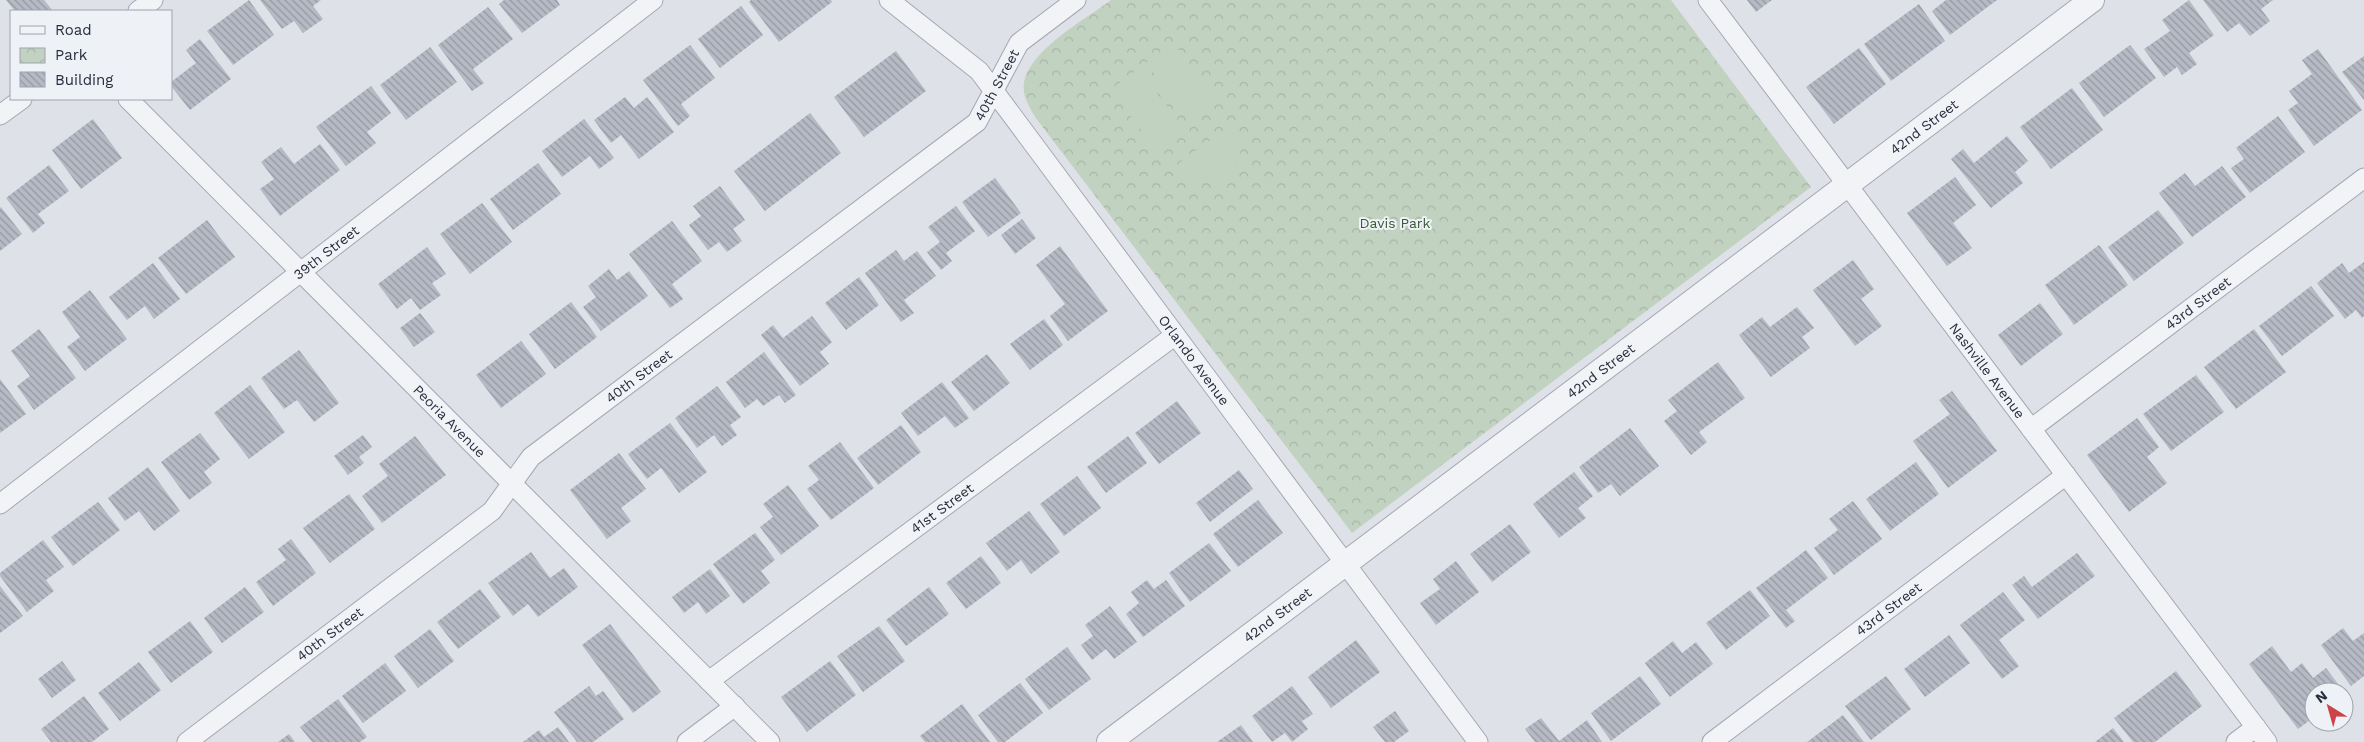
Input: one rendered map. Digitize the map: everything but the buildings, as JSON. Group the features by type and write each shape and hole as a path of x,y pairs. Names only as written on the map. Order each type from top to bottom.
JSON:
{"street":[{"path":"139,10 153,0"},
{"name":"39th Street","path":"0,504 653,0"},
{"name":"Orlando Avenue","path":"889,0 979,71 1174,336 1478,742"},
{"name":"40th Street","path":"187,742 492,511 531,457 977,122 1019,43 1076,0"},
{"name":"Nashville Avenue","path":"1708,0 2261,735"},
{"name":"42nd Street","path":"1109,742 2092,0"},
{"path":"0,116 21,100"},
{"name":"Peoria Avenue","path":"129,100 420,388 511,483 770,742"},
{"name":"43rd Street","path":"2031,429 2364,178"},
{"name":"41st Street","path":"710,681 1174,336"},
{"name":"43rd Street","path":"1712,742 2066,475"},
{"path":"688,742 735,706"},
{"path":"2236,742 2261,735"}],"green space":[{"name":"Davis Park","path":"1111,0 1671,0 1811,187 1352,533 1035,117 1027,102 1024,92 1025,78 1042,52 1071,28"},
{"path":"1173,42 1219,102 1192,123 1146,63"},
{"path":"1138,69 1184,128 1156,149 1110,90"},
{"path":"1234,122 1240,136 1241,150 1236,163 1227,175 1205,144"},
{"path":"1204,144 1226,175 1212,181 1191,181 1173,168"}]}
